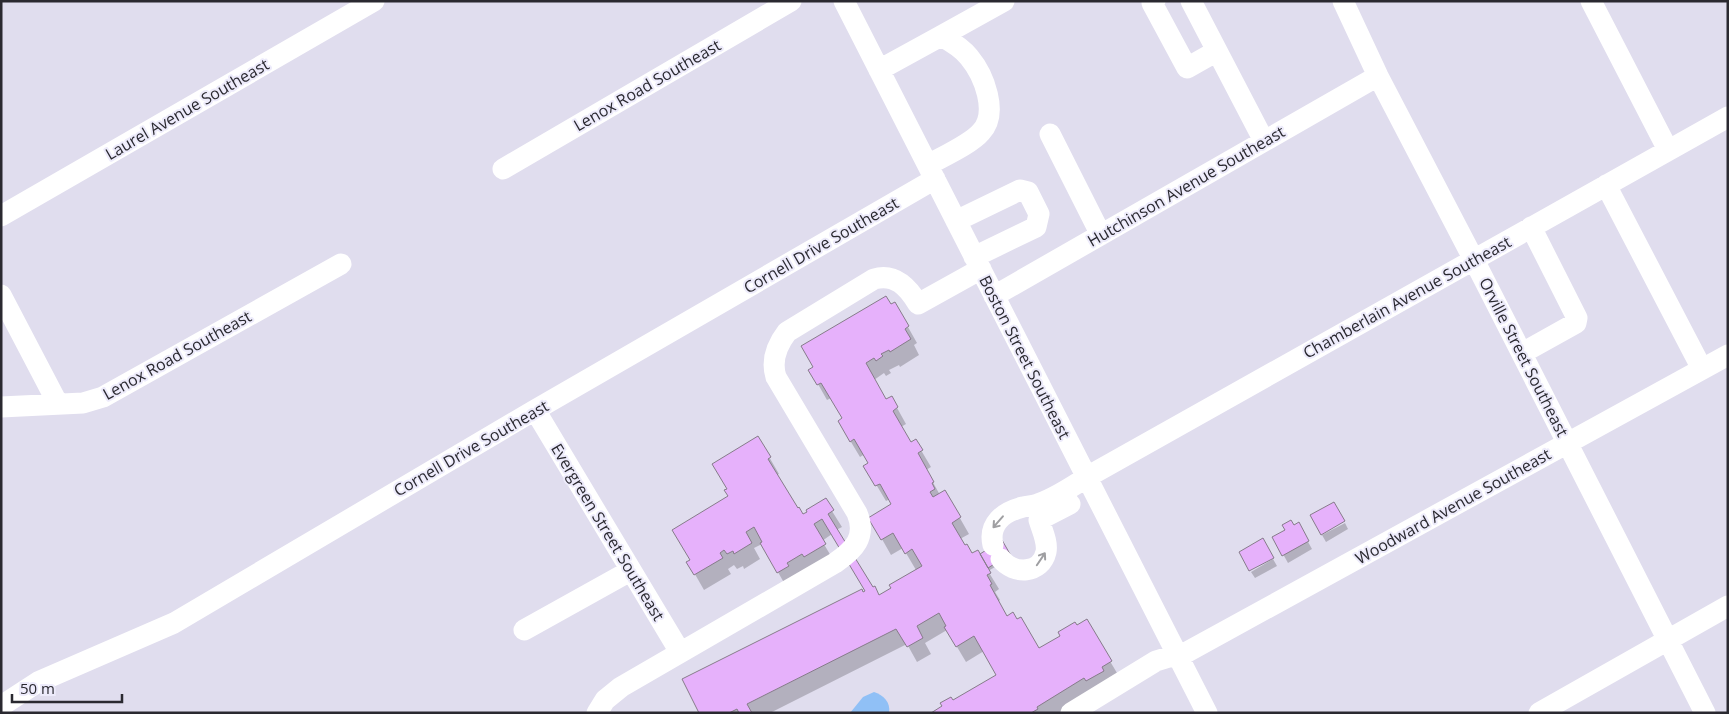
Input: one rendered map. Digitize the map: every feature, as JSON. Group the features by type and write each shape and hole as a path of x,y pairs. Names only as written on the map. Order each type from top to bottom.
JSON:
{"street":[{"name":"Laurel Avenue Southeast","path":"1,216 374,1"},
{"name":"Lenox Road Southeast","path":"503,169 791,1"},
{"name":"Boston Street Southeast","path":"844,1 1178,657 1199,710"},
{"path":"879,70 1004,1"},
{"path":"1155,1 1152,3 1187,68 1217,51"},
{"path":"1191,1 1264,141"},
{"name":"Orville Street Southeast","path":"1343,1 1378,76 1522,353 1705,713"},
{"path":"1591,1 1668,150"},
{"name":"Cornell Drive Southeast","path":"1,706 38,682 174,623 535,410 932,172 981,133 987,123 989,111 988,95 970,58 958,45 942,36"},
{"name":"Hutchinson Avenue Southeast","path":"994,296 1378,76"},
{"name":"Chamberlain Avenue Southeast","path":"1090,484 1531,227 1728,116"},
{"path":"1050,134 1101,235"},
{"path":"1606,185 1702,369"},
{"path":"598,713 601,705 615,691 835,563 854,548 859,538 861,524 857,513 776,377 775,357 783,338 797,325 874,279 888,277 900,282 910,291 918,304 977,263 1036,227 1039,214 1028,192 1020,190 956,221"},
{"path":"1522,353 1576,324 1577,318 1531,227"},
{"name":"Lenox Road Southeast","path":"1,407 83,403 103,397 341,264"},
{"path":"1,295 58,404"},
{"name":"Woodward Avenue Southeast","path":"1071,713 1156,661 1169,657 1178,657 1728,355"},
{"name":"Evergreen Street Southeast","path":"535,410 680,652"},
{"path":"1023,507 1040,520 1046,549 1039,564 1030,569 1020,571 1010,568 997,552 991,535 995,523 1005,515 1023,507 1039,504 1068,489 1090,484"},
{"path":"1040,520 1090,484"},
{"path":"524,630 630,571"},
{"path":"1540,713 1728,606"}],"water":[{"path":"874,692 886,700 889,706 889,713 850,713 863,697"}],"building":[{"path":"886,296 891,304 895,302 909,326 905,329 911,339 890,352 889,350 881,354 883,356 876,361 874,358 866,363 886,399 892,396 898,407 893,411 911,442 916,439 923,450 918,453 934,482 932,483 935,489 930,492 933,497 945,490 961,517 952,523 972,553 978,550 991,573 987,575 992,584 990,585 1007,616 1013,612 1017,619 1021,617 1039,648 1060,636 1058,632 1075,622 1077,625 1087,619 1112,661 1102,667 1104,671 1086,681 1084,678 1037,707 1038,709 1031,713 931,713 942,706 940,703 951,697 953,700 996,675 974,636 956,647 944,627 946,626 939,613 917,626 923,638 907,647 896,629 747,704 752,713 739,713 737,709 729,713 699,713 682,679 862,589 863,592 865,591 822,519 814,524 826,544 804,557 802,554 787,563 789,566 777,573 760,543 762,542 754,527 746,532 752,543 734,554 733,551 727,554 724,550 720,553 723,558 694,575 686,562 690,560 672,530 728,496 724,490 727,489 712,464 758,436 771,457 768,459 803,514 807,512 806,510 826,498 834,510 828,514 879,595 891,588 889,585 922,566 912,549 905,554 893,533 881,540 868,518 891,504 880,484 875,486 863,466 868,463 854,439 850,442 838,421 842,418 821,383 817,385 808,370 813,367 801,346"},
{"path":"1334,502 1345,521 1321,535 1310,515"},
{"path":"1291,520 1294,525 1299,522 1309,541 1282,556 1272,537 1285,530 1282,525"},
{"path":"1263,538 1274,558 1249,571 1239,552"},
{"path":"1002,540 1010,554 988,568 980,554"}]}
